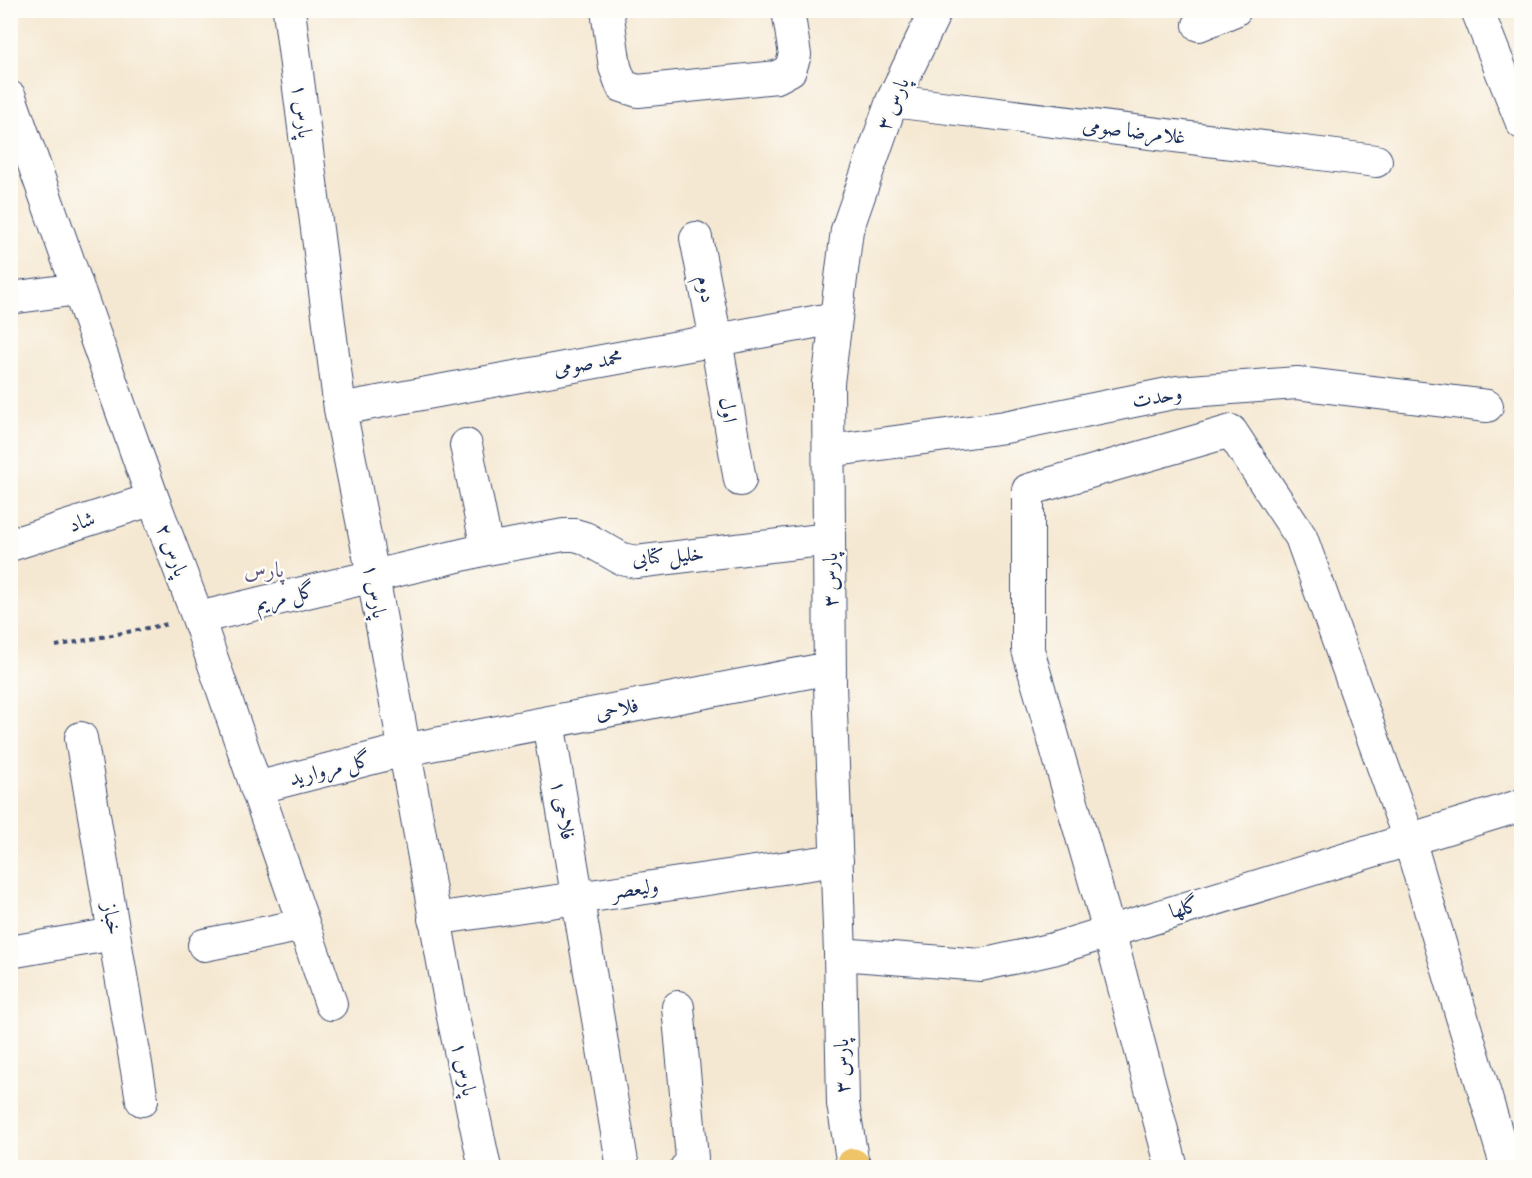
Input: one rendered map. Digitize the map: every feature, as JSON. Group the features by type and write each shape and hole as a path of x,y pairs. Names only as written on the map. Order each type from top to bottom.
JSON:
{"street":[{"name":"پارس ۱","path":"289,10 340,409 434,919 485,1167"},
{"path":"606,10 615,67 622,86 638,91 777,77 790,70 795,55 788,10"},
{"name":"پارس ۳","path":"853,1167 843,1104 830,668 828,383 847,230 892,101 936,10"},
{"path":"1198,25 1235,10"},
{"path":"1477,10 1521,123"},
{"name":"غلامرضا صومی","path":"892,101 1376,161"},
{"name":"پارس ۲","path":"13,112 198,618 331,1004"},
{"name":"دوم","path":"696,238 716,340"},
{"path":"10,298 78,289"},
{"name":"محمد صومی","path":"340,409 836,318"},
{"name":"اول","path":"716,340 740,480"},
{"name":"وحدت","path":"829,451 1005,427 1178,392 1297,383 1487,406"},
{"path":"1172,1167 1109,931 1028,650 1028,490 1231,431 1301,537 1409,839 1507,1167"},
{"path":"466,445 488,549"},
{"name":"شاد","path":"10,545 153,500"},
{"name":"خلیل کتابی","path":"372,576 488,549 564,535 585,538 622,559 636,562 829,539"},
{"name":"گل مریم","path":"198,618 372,576"},
{"name":"فلاحی","path":"404,750 830,668"},
{"name":"فلاحی ۱","path":"548,722 623,1167"},
{"name":"خباز","path":"81,738 142,1100"},
{"name":"گل مروارید","path":"256,788 404,750"},
{"name":"گلها","path":"840,954 981,965 1053,949 1521,805"},
{"name":"ولیعصر","path":"434,919 837,860"},
{"path":"204,945 303,925"},
{"path":"10,952 114,934"},
{"path":"678,1007 692,1158 690,1165 686,1167"}],"path":[{"path":"56,646 198,618"}],"district":[{"name":"پارس","path":"264,570"}]}
